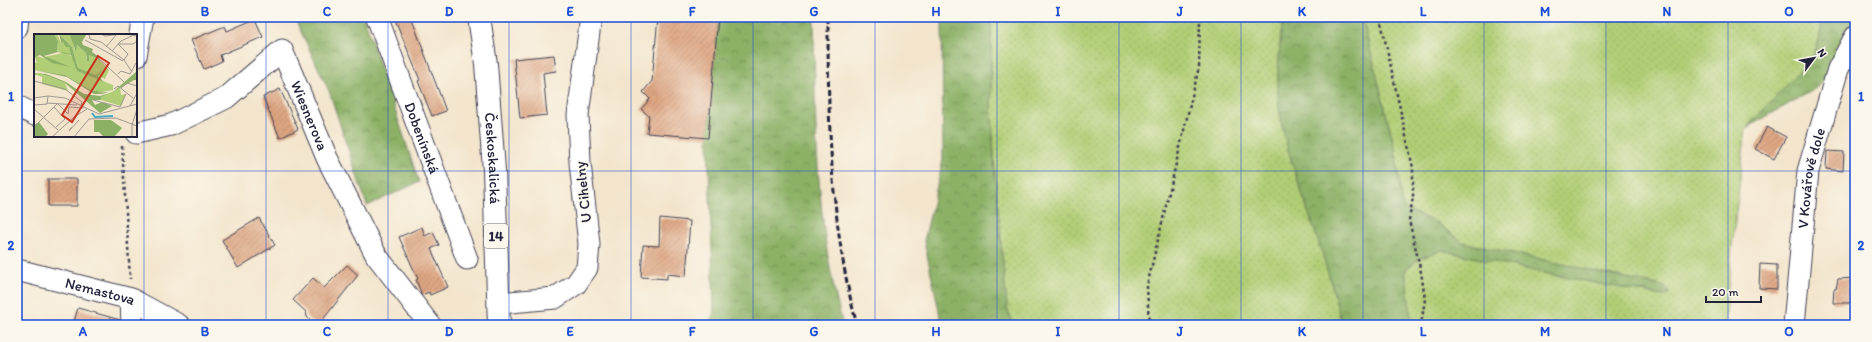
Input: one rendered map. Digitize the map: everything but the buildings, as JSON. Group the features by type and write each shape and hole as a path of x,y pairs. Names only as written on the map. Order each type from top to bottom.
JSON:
{"main road":[{"name":"Českoskalická","path":"479,17 486,64 493,162 499,325"}],"street":[{"path":"17,26 18,17"},
{"path":"137,50 143,17"},
{"name":"Dobenínská","path":"377,17 467,259"},
{"name":"U Cihelny","path":"499,303 555,298 576,284 587,268 589,244 580,163 578,115 591,17"},
{"name":"V Kovářově dole","path":"1794,325 1808,171 1838,69 1855,37"},
{"name":"Wiesnerova","path":"137,133 171,125 226,98 282,50 327,158 376,255 430,325"},
{"path":"17,106 34,114"},
{"name":"Nemastova","path":"17,270 132,299 179,325"},
{"path":"132,299 132,325"}],"path":[{"path":"1149,325 1147,286 1199,67 1200,17"},
{"path":"1380,17 1413,168 1413,197 1408,220 1421,272 1425,299 1422,325"},
{"path":"122,137 132,299"}],"green space":[{"path":"294,17 364,17 419,182 367,206 329,91"},
{"path":"718,17 814,17 818,172 827,249 843,325 708,325 714,312 708,138"},
{"path":"942,17 991,17 991,103 995,175 1007,307 1012,325 942,325 924,241 943,160"},
{"path":"991,17 1283,17 1278,81 1281,120 1290,156 1323,255 1342,325 1012,325 1007,307 995,175 991,103"},
{"path":"1283,17 1362,17 1395,149 1403,208 1437,223 1462,242 1662,286 1667,288 1670,293 1664,296 1553,275 1441,250 1417,260 1405,270 1412,325 1342,325 1323,255 1290,156 1281,120 1278,81"},
{"path":"1362,17 1821,17 1822,30 1818,45 1809,63 1746,128 1732,246 1725,325 1412,325 1405,270 1417,260 1441,250 1553,275 1664,296 1670,293 1667,288 1662,286 1462,242 1437,223 1403,208 1395,149"},
{"path":"1821,17 1855,17 1855,48 1817,88 1746,128 1807,63 1819,38"}],"railway":[{"path":"828,17 832,172 841,249 857,325"}]}
